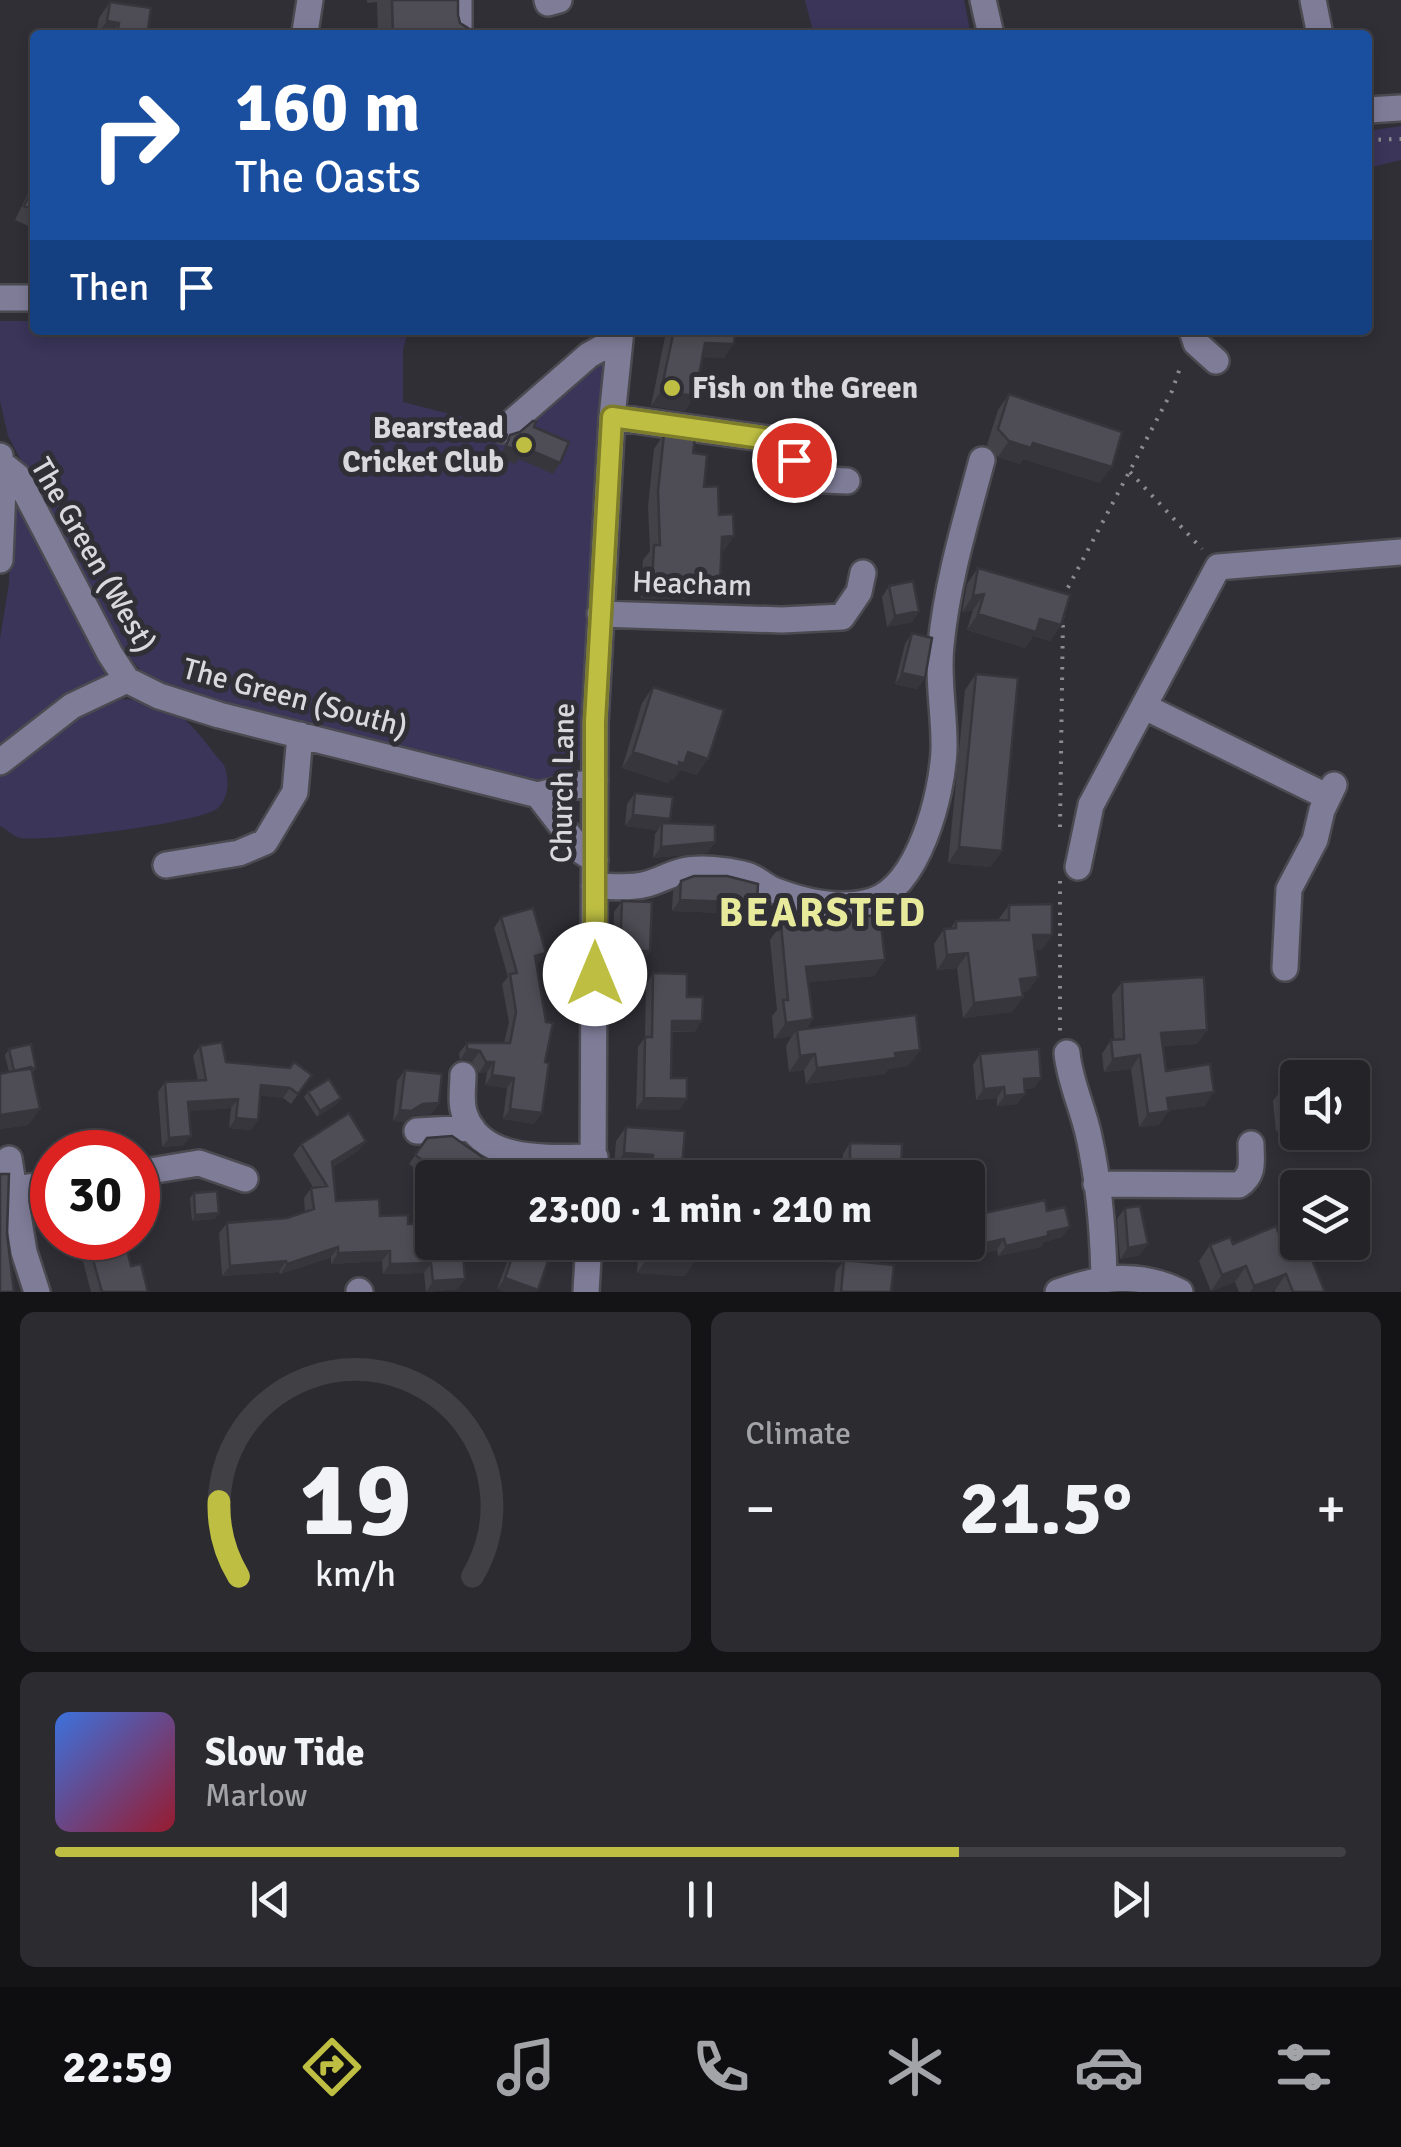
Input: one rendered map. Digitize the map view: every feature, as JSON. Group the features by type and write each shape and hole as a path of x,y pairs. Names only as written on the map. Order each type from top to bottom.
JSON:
{"street":[{"path":"305,30 310,0"},
{"path":"459,0 460,30"},
{"path":"547,0 559,0"},
{"path":"983,0 990,30"},
{"path":"1313,0 1319,30"},
{"path":"1372,110 1401,108"},
{"path":"0,298 30,298"},
{"path":"503,430 619,335"},
{"name":"Church Lane","path":"594,1160 594,780 600,614 620,335"},
{"path":"1193,335 1196,344 1216,361"},
{"path":"612,417 783,441 804,479 847,481"},
{"path":"0,560 1,460"},
{"name":"The Green (West)","path":"1,460 17,476 127,680"},
{"path":"538,795 594,873 633,887 683,871 742,873 757,878 772,891 814,903 855,904 873,900 902,882 924,837 937,792 944,752 940,646 954,569 982,460"},
{"path":"1069,873 1091,806 1218,567 1401,552"},
{"name":"Heacham","path":"600,614 782,620 842,617 859,592 863,573"},
{"path":"0,762 72,706 127,680"},
{"name":"The Green (South)","path":"127,680 187,706 538,795 594,780"},
{"path":"1145,706 1328,797 1315,840 1287,901 1286,968"},
{"path":"166,865 238,853 266,842 295,792 300,735"},
{"path":"1067,1053 1090,1140 1104,1278"},
{"path":"462,1075 465,1116 472,1128 504,1152 549,1160"},
{"path":"417,1131 472,1128"},
{"path":"1096,1184 1239,1184 1252,1170 1251,1144"},
{"path":"9,1159 24,1252 37,1292"},
{"path":"160,1169 200,1163 245,1179"},
{"path":"14,1189 30,1187"},
{"path":"582,1290 586,1260"},
{"path":"1058,1292 1104,1278 1144,1278 1180,1292"}],"path":[{"path":"1372,140 1401,139"},
{"path":"1063,596 1172,390 1181,367 1180,356"},
{"path":"1130,472 1218,567"},
{"path":"1060,842 1063,614"},
{"path":"1067,1053 1060,1046 1069,873"}],"shaded area":[{"path":"805,0 964,0 970,30 813,30"},
{"path":"1401,126 1401,160 1372,167 1372,130"},
{"path":"0,321 30,321 30,335 407,335 403,402 497,426 604,355 600,501 583,755 567,773 547,781 530,782 179,693 151,681 123,651 8,436 0,401"},
{"path":"12,491 106,670 101,681 0,750 0,639 9,583"},
{"path":"119,699 156,704 191,726 224,765 227,787 218,808 183,820 59,837 20,838 0,826 0,773 69,717"}],"building":[{"path":"392,0 458,0 460,23 471,30 393,30"},
{"path":"110,2 151,8 148,30 118,30 119,23 107,21"},
{"path":"673,335 735,335 734,344 705,343 695,396 661,391"},
{"path":"1009,394 1122,432 1112,467 1033,443 1031,448 1009,441 998,429"},
{"path":"533,421 534,427 569,442 560,463 525,448 523,453 506,446 510,435"},
{"path":"664,434 695,437 693,453 707,455 704,487 718,486 719,515 733,514 734,536 722,537 720,584 652,584 654,545 660,545 658,491"},
{"path":"978,568 1070,595 1061,625 1040,619 1036,632 978,614 984,594 973,596"},
{"path":"913,581 919,611 895,616 889,586"},
{"path":"912,633 932,638 925,678 902,673"},
{"path":"976,674 1018,678 1002,851 959,847"},
{"path":"653,687 724,710 708,759 688,752 679,767 633,752"},
{"path":"635,793 673,797 670,819 633,815"},
{"path":"662,823 715,825 715,842 661,847"},
{"path":"694,876 727,876 758,884 757,903 680,900 681,881"},
{"path":"622,901 652,902 650,951 620,951"},
{"path":"1052,904 1052,935 1033,935 1038,977 1020,979 1023,997 974,1003 968,953 947,955 944,929 956,928 956,921 1009,920 1009,905"},
{"path":"533,908 546,953 535,956 546,1022 553,1023 545,1062 549,1063 542,1113 510,1109 514,1078 492,1075 494,1062 486,1062 480,1051 467,1049 467,1043 510,1043 516,1012 510,974 517,973 501,917"},
{"path":"880,915 885,960 806,967 813,1019 786,1023 783,1000 788,1000 781,924"},
{"path":"653,973 687,974 687,997 703,997 702,1021 672,1021 671,1078 687,1078 687,1099 644,1098 645,1037 652,1037"},
{"path":"1204,977 1207,1030 1161,1033 1166,1071 1210,1064 1214,1092 1167,1098 1169,1111 1148,1114 1140,1055 1113,1059 1111,1040 1124,1039 1122,982"},
{"path":"916,1015 920,1050 895,1053 896,1058 817,1068 815,1054 800,1056 797,1030"},
{"path":"222,1042 226,1062 290,1068 294,1062 312,1075 298,1094 290,1088 261,1085 258,1120 236,1118 238,1099 188,1102 191,1136 169,1138 165,1082 206,1080 200,1046"},
{"path":"31,1044 36,1068 14,1071 9,1049"},
{"path":"1039,1049 1041,1078 1024,1079 1025,1094 1005,1096 1004,1087 984,1089 980,1054"},
{"path":"31,1067 40,1109 0,1115 0,1074"},
{"path":"405,1070 442,1074 439,1103 400,1110"},
{"path":"329,1079 341,1098 320,1111 308,1092"},
{"path":"349,1113 366,1141 332,1162 336,1201 379,1199 380,1216 408,1215 408,1224 415,1224 415,1260 463,1260 465,1279 433,1281 431,1263 390,1264 390,1251 338,1253 338,1247 287,1264 286,1261 230,1266 227,1223 287,1218 314,1209 311,1188 327,1186 301,1144"},
{"path":"626,1127 685,1131 683,1160 653,1160 653,1155 624,1153"},
{"path":"452,1136 486,1160 422,1160 415,1155 427,1138"},
{"path":"850,1143 902,1144 902,1160 850,1160"},
{"path":"0,1174 9,1174 7,1234 14,1292 0,1292"},
{"path":"217,1191 219,1213 195,1215 194,1193"},
{"path":"1045,1200 1047,1211 1065,1207 1070,1227 1006,1246 1004,1239 985,1243 985,1213"},
{"path":"1140,1206 1148,1244 1128,1248 1125,1208"},
{"path":"1276,1226 1280,1260 1312,1260 1325,1292 1293,1292 1286,1274 1254,1286 1246,1266 1222,1275 1210,1245 1230,1237 1233,1244"},
{"path":"93,1260 130,1260 131,1266 141,1264 148,1292 102,1292"},
{"path":"511,1260 548,1260 538,1290 505,1278"},
{"path":"844,1260 894,1265 891,1292 841,1292"}],"place":[{"name":"Fish on the Green","path":"672,388"},
{"name":"Bearstead Cricket Club","path":"524,445"}],"district":[{"name":"BEARSTED","path":"823,913"}],"route":[{"path":"595,974 595,722 612,417 783,441 794,460"}]}
